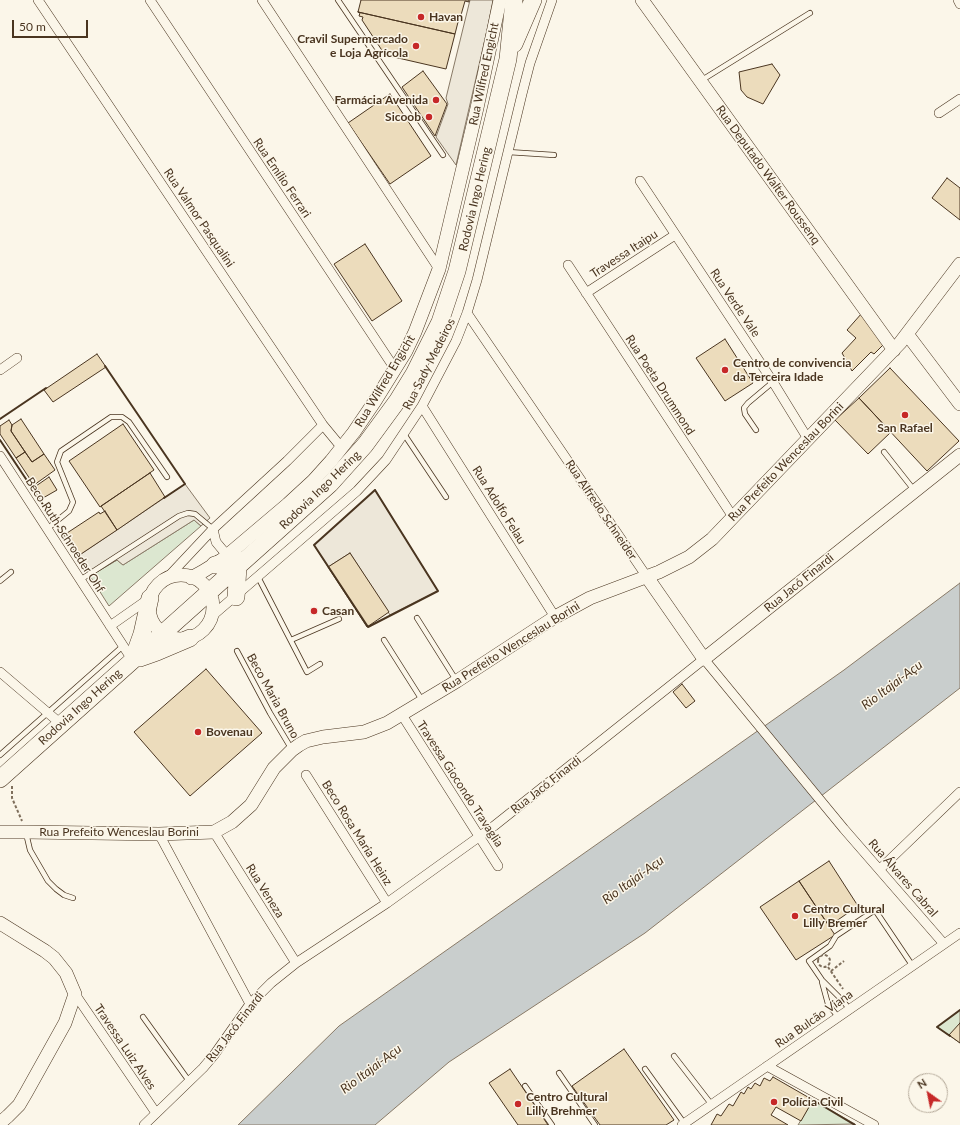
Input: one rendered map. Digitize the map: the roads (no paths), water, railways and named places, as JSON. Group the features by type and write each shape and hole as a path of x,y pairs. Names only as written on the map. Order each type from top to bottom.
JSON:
{"highway":[{"name":"Rodovia Ingo Hering","path":"6,782 61,724 210,592 232,562 330,484 365,445 398,400 428,347 444,311 459,265 508,59 514,0"},
{"name":"Rodovia Ingo Hering","path":"508,59 533,0"},
{"path":"232,562 236,597"},
{"path":"133,661 142,634 150,598"},
{"path":"133,661 190,638"}],"street":[{"name":"Rua Valmor Pasqualini","path":"38,0 323,424 342,448"},
{"name":"Rua Emílio Ferrari","path":"150,0 395,369"},
{"path":"262,0 439,269"},
{"name":"Rua Wilfred Engicht","path":"191,578 232,562 288,504 313,481 342,448 375,401 395,369 415,332 439,269 477,108 500,0"},
{"name":"Rua Sady Medeiros","path":"212,616 236,597 357,491 386,460 422,406 456,341 467,314 477,280 530,63 552,0"},
{"name":"Rua Deputado Walter Roussenq","path":"642,0 894,350"},
{"path":"958,0 960,4"},
{"path":"939,113 960,99"},
{"name":"Rua Verde Vale","path":"640,182 808,439"},
{"name":"Travessa Itaipu","path":"586,293 675,235"},
{"name":"Rua Prefeito Wenceslau Borini","path":"0,832 159,834 214,832 232,822 251,804 274,768 292,750 302,743 313,739 364,732 376,728 402,715 457,681 555,617 590,598 647,577 689,557 712,538 733,517 894,350 960,264"},
{"name":"Rua Poeta Drummond","path":"568,265 733,517"},
{"name":"Rua Alfredo Schneider","path":"467,314 704,659 739,703"},
{"path":"907,334 960,404"},
{"path":"0,370 17,358"},
{"name":"Rua Adolfo Felau","path":"422,406 555,617"},
{"path":"110,626 150,598 157,586 168,577 213,529 287,461 323,424"},
{"name":"Rua Jacó Finardi","path":"144,1125 214,1055 250,1004 271,983 296,963 387,903 527,800 960,455"},
{"name":"Beco Ruth Schroeder Ohf","path":"0,456 133,661"},
{"path":"213,529 216,542 232,562"},
{"path":"150,598 149,612 154,624 163,633 176,638 190,638 204,630 212,616 214,604 210,592 203,584 191,578 178,576 168,577"},
{"path":"0,672 61,724"},
{"name":"Rua Álvares Cabral","path":"739,703 844,829 944,944"},
{"name":"Travessa Giocondo Travaglia","path":"402,715 498,866"},
{"name":"Beco Rosa Maria Heinz","path":"306,775 387,903"},
{"path":"880,869 960,792"},
{"name":"Rua Veneza","path":"214,832 296,963"},
{"path":"159,834 250,1004"},
{"path":"0,923 54,958 66,973 75,994 65,1023 26,1093 18,1105 0,1123"},
{"name":"Rua Bulcão Viana","path":"688,1123 767,1066 960,933"},
{"name":"Travessa Luiz Alves","path":"75,994 156,1113"},
{"path":"767,1066 873,1125"}],"lane":[{"path":"338,0 443,155"},
{"path":"700,81 810,13"},
{"path":"508,152 554,155"},
{"path":"756,430 745,414 744,408 772,382"},
{"path":"47,529 69,511 73,502 57,462 61,451 111,417 122,417 129,422 167,477"},
{"path":"404,434 446,497"},
{"path":"884,452 915,491"},
{"path":"80,580 178,516 188,513 195,514 213,529"},
{"path":"0,581 11,572"},
{"path":"258,577 307,672 320,664"},
{"path":"417,618 457,681"},
{"path":"291,640 339,619"},
{"path":"384,640 423,702"},
{"path":"0,754 123,646"},
{"name":"Beco Maria Bruno","path":"237,651 270,713 292,750"},
{"path":"26,832 30,850 48,881 64,895 73,898"},
{"path":"851,1008 822,980 809,961 830,946 836,936 875,910 912,966"},
{"path":"822,980 828,1004 838,1017"},
{"path":"143,1017 189,1081"},
{"path":"674,1056 712,1106"},
{"path":"645,1069 688,1123"},
{"path":"559,1073 595,1125"},
{"path":"525,1086 552,1125"}],"water":[{"name":"Rio Itajaí-Açu","path":"960,583 960,688 645,933 449,1062 375,1125 238,1125 339,1026 844,670"}],"place":[{"name":"Havan","path":"421,17"},
{"name":"Cravil Supermercado e Loja Agrícola","path":"416,46"},
{"name":"Farmácia Avenida","path":"436,100"},
{"name":"Sicoob","path":"429,117"},
{"name":"Centro de convivencia da Terceira Idade","path":"725,370"},
{"name":"San Rafael","path":"905,415"},
{"name":"Casan","path":"314,611"},
{"name":"Bovenau","path":"198,732"},
{"name":"Centro Cultural Lilly Bremer","path":"795,916"},
{"name":"Polícia Civil","path":"774,1102"},
{"name":"Centro Cultural Lilly Brehmer","path":"518,1104"}]}
